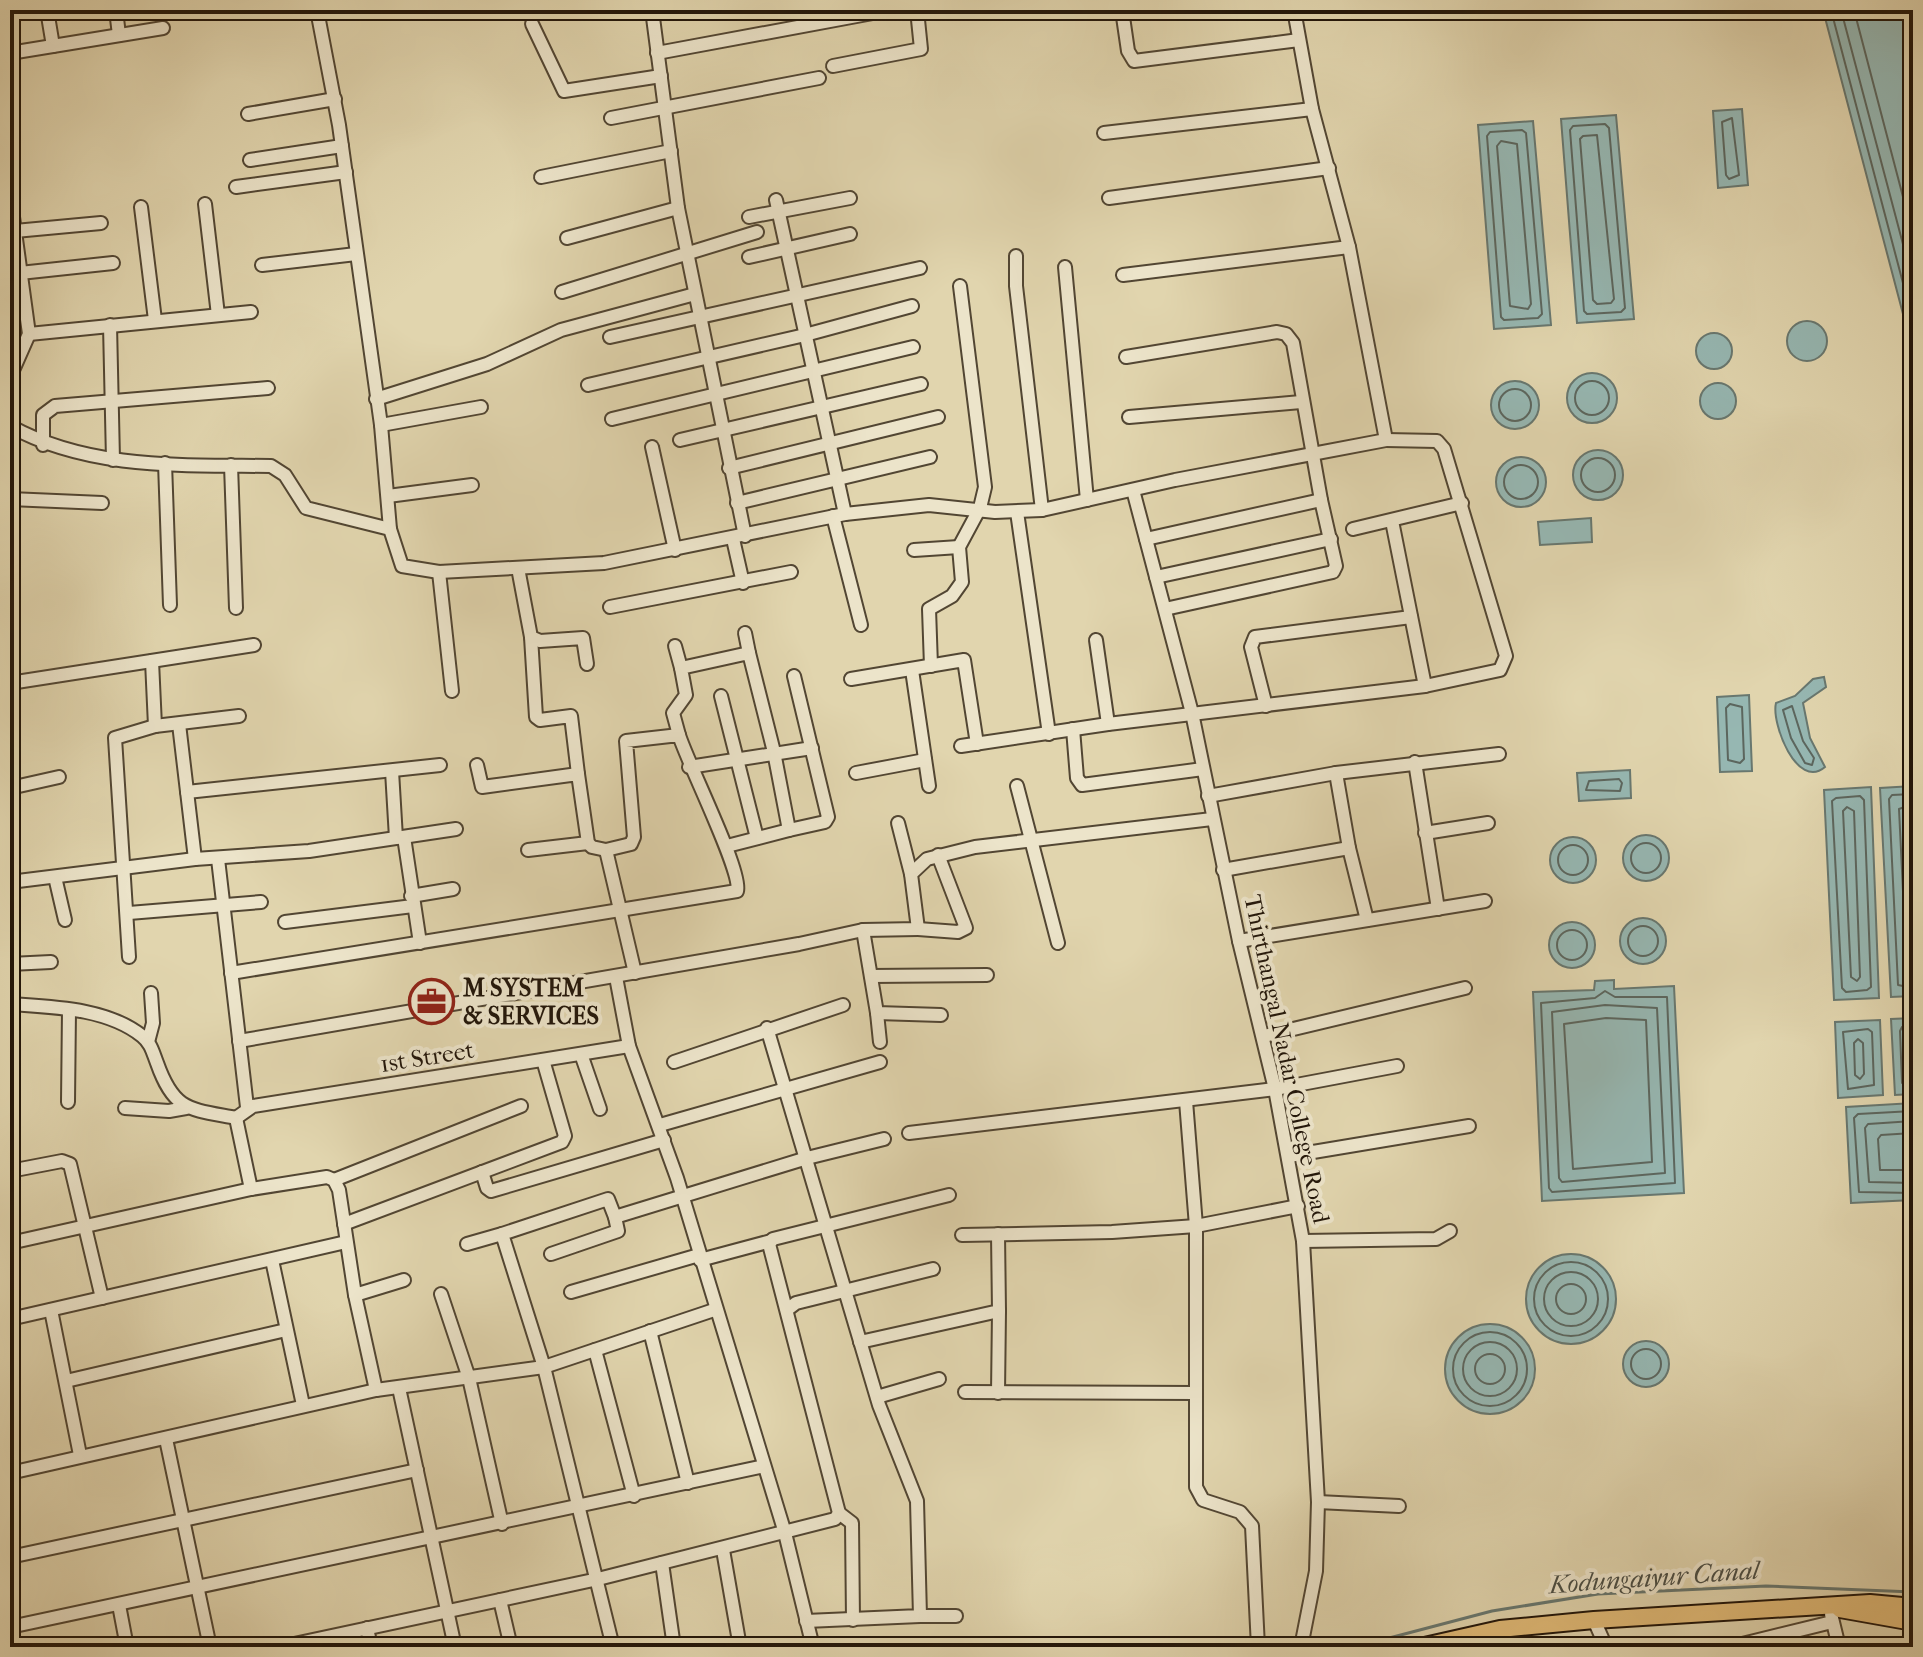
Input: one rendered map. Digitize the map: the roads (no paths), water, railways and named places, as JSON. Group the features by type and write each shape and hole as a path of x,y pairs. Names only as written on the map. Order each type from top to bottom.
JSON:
{"main road":[{"path":"1831,1615 1870,1603 1913,1607"},
{"path":"1420,1647 1500,1629 1594,1620 1831,1615 1913,1622"}],"street":[{"path":"47,10 53,46"},
{"path":"116,10 119,35"},
{"path":"317,10 346,172 381,425 390,529 402,566 411,570 439,572 604,563 839,515 929,505 1017,512 1042,510 1386,440 1442,444 1507,662 1495,673 1425,686 1192,713 961,746"},
{"path":"652,10 678,208 737,503 743,583"},
{"path":"657,53 889,10"},
{"path":"833,66 921,49 917,10"},
{"path":"1122,10 1128,51 1134,61 1299,40"},
{"path":"1294,10 1312,109 1349,247 1386,440"},
{"path":"532,24 564,91 661,76"},
{"path":"10,53 163,28"},
{"path":"611,118 819,78"},
{"path":"248,114 335,99"},
{"path":"1104,133 1312,109"},
{"path":"250,160 342,146"},
{"path":"541,177 671,151"},
{"path":"1109,198 1329,168"},
{"path":"236,187 346,172"},
{"path":"10,195 29,334 10,377"},
{"path":"749,217 778,206 850,198"},
{"path":"205,204 218,315"},
{"path":"778,206 838,481 839,515 861,625"},
{"path":"141,207 155,320"},
{"path":"567,238 678,208"},
{"path":"15,231 101,223"},
{"path":"562,292 757,232"},
{"path":"749,257 850,234"},
{"path":"1123,275 1349,247"},
{"path":"262,265 356,254"},
{"path":"1016,256 1016,286 1042,510"},
{"path":"20,273 113,263"},
{"path":"1065,267 1087,500"},
{"path":"610,337 920,268"},
{"path":"931,666 929,609 952,596 962,582 959,547 980,508 985,487 960,286"},
{"path":"376,399 468,371 561,330 695,294"},
{"path":"588,385 805,335 912,306"},
{"path":"29,334 251,312"},
{"path":"110,325 113,460"},
{"path":"1126,357 1282,332 1293,343 1311,456 1336,566 1329,574 1165,609"},
{"path":"612,419 913,347"},
{"path":"680,440 722,433 921,384"},
{"path":"43,445 43,415 48,408 268,388"},
{"path":"1129,417 1301,402"},
{"path":"381,425 481,407"},
{"path":"729,468 938,417"},
{"path":"10,426 43,445 113,460 271,466 285,475 306,508 390,529"},
{"path":"652,447 675,550"},
{"path":"737,503 930,457"},
{"path":"165,463 170,605"},
{"path":"231,465 236,608"},
{"path":"388,496 472,485"},
{"name":"Thirthangal Nadar College Road","path":"1133,490 1192,713 1212,819 1264,1036 1298,1206 1303,1241 1318,1502 1316,1571 1301,1647"},
{"path":"10,499 102,503"},
{"path":"1146,539 1321,500"},
{"path":"1353,529 1462,503"},
{"path":"1017,512 1049,734"},
{"path":"1392,521 1425,686"},
{"path":"1156,577 1331,539"},
{"path":"914,550 959,547"},
{"path":"518,568 531,637 536,717 540,720 571,716 588,843 592,847 606,850 631,844 634,837 626,741 679,735"},
{"path":"439,572 452,691"},
{"path":"610,607 791,572"},
{"path":"1266,706 1251,647 1255,637 1411,617"},
{"path":"745,633 789,830"},
{"path":"531,637 540,641 583,638 587,664"},
{"path":"1096,640 1108,724"},
{"path":"10,683 254,645"},
{"path":"231,973 737,891 739,883 727,846 689,767 673,713 686,695 675,646"},
{"path":"681,668 749,653"},
{"path":"851,679 964,660 977,744"},
{"path":"152,661 155,726"},
{"path":"912,670 929,786"},
{"path":"727,846 825,822 828,817 794,676"},
{"path":"721,696 757,838"},
{"path":"129,957 129,913 115,738 155,726 239,716"},
{"path":"179,724 195,859"},
{"path":"1073,729 1077,778 1082,785 1203,769"},
{"path":"689,767 812,748"},
{"path":"1208,796 1336,773 1499,754"},
{"path":"856,773 925,760"},
{"path":"1415,762 1438,909"},
{"path":"187,792 440,765"},
{"path":"477,765 482,787 578,774"},
{"path":"392,771 400,838 420,943"},
{"path":"1336,773 1349,848 1367,920"},
{"path":"10,788 59,777"},
{"path":"1017,786 1058,943"},
{"path":"911,874 915,867 938,855 1032,840 1212,819"},
{"path":"898,823 911,874 918,929"},
{"path":"1425,833 1488,823"},
{"path":"10,882 456,829"},
{"path":"528,850 588,843"},
{"path":"1223,870 1349,848"},
{"path":"606,850 635,973"},
{"path":"239,1041 616,977 863,930 958,932 966,928 938,855"},
{"path":"218,859 247,1107 236,1118"},
{"path":"55,877 65,920"},
{"path":"285,922 412,901 453,889"},
{"path":"1239,941 1485,901"},
{"path":"129,913 261,902"},
{"path":"863,930 880,1042"},
{"path":"10,964 51,962"},
{"path":"871,976 987,975"},
{"path":"616,977 629,1046 660,1125 683,1197 714,1310 785,1533 813,1647"},
{"path":"1264,1036 1465,988"},
{"path":"151,993 153,1023 148,1042 166,1090 186,1108"},
{"path":"10,1004 69,1010 115,1022 148,1042"},
{"path":"674,1062 767,1028 843,1005"},
{"path":"68,1102 69,1010"},
{"path":"877,1013 941,1015"},
{"path":"767,1028 877,1397 895,1453 911,1481 917,1501 920,1616"},
{"name":"1st Street","path":"247,1107 629,1046"},
{"path":"581,1054 600,1109"},
{"path":"344,1224 565,1140 543,1060"},
{"path":"660,1125 880,1062"},
{"path":"909,1133 972,1123 1275,1089 1397,1066"},
{"path":"1186,1101 1196,1226 1196,1487 1203,1500 1240,1512 1252,1526 1258,1647"},
{"path":"10,1243 251,1189 320,1177 334,1180 521,1106"},
{"path":"125,1108 169,1111 186,1108 236,1118"},
{"path":"236,1118 251,1189"},
{"path":"1289,1156 1469,1126"},
{"path":"615,1217 807,1158 884,1139"},
{"path":"482,1172 491,1191 664,1140"},
{"path":"10,1171 62,1161 70,1164 102,1298"},
{"path":"334,1180 376,1390"},
{"path":"571,1292 949,1195"},
{"path":"467,1244 608,1199 618,1231 551,1254"},
{"path":"962,1235 1112,1232 1196,1226 1298,1206"},
{"path":"1303,1241 1436,1239 1450,1231"},
{"path":"502,1234 544,1367 613,1647"},
{"path":"998,1234 998,1393"},
{"path":"771,1241 769,1246 788,1309 787,1318 839,1513 852,1523 853,1620"},
{"path":"10,1319 346,1242"},
{"path":"272,1260 303,1405"},
{"path":"788,1309 796,1303 933,1269"},
{"path":"355,1295 404,1280"},
{"path":"441,1294 469,1378 502,1524"},
{"path":"51,1310 80,1455"},
{"path":"10,1473 376,1390 544,1367 714,1310"},
{"path":"860,1342 988,1316 999,1311"},
{"path":"66,1381 286,1330"},
{"path":"650,1331 688,1483"},
{"path":"595,1350 634,1496"},
{"path":"877,1397 939,1379"},
{"path":"399,1388 429,1539 455,1647"},
{"path":"965,1392 1196,1393"},
{"path":"166,1439 210,1647"},
{"path":"10,1627 581,1508 764,1466"},
{"path":"10,1557 417,1470"},
{"path":"1318,1502 1399,1506"},
{"path":"280,1647 723,1550 829,1523 839,1513"},
{"path":"723,1550 740,1647"},
{"path":"662,1563 674,1647"},
{"path":"500,1600 511,1647"},
{"path":"119,1605 127,1647"},
{"path":"1730,1647 1831,1615 1839,1647"},
{"path":"806,1621 956,1616"},
{"path":"1594,1620 1606,1647"},
{"path":"367,1628 371,1647"}],"water":[{"path":"1823,10 1913,10 1913,352"},
{"path":"1742,109 1748,185 1718,188 1713,111"},
{"path":"1616,115 1634,319 1577,323 1561,119"},
{"path":"1533,121 1551,325 1494,329 1478,125"},
{"path":"1807,321 1821,327 1827,341 1821,355 1807,361 1793,355 1787,341 1793,327"},
{"path":"1714,333 1727,338 1732,351 1727,364 1714,369 1701,364 1696,351 1701,338"},
{"path":"1592,373 1610,380 1617,398 1610,416 1592,423 1574,416 1567,398 1574,380"},
{"path":"1515,381 1532,388 1539,405 1532,422 1515,429 1498,422 1491,405 1498,388"},
{"path":"1718,383 1731,388 1736,401 1731,414 1718,419 1705,414 1700,401 1705,388"},
{"path":"1598,450 1615,458 1623,475 1615,492 1598,500 1581,492 1573,475 1581,458"},
{"path":"1521,457 1539,464 1546,482 1539,500 1521,507 1503,500 1496,482 1503,464"},
{"path":"1591,518 1592,542 1540,545 1538,522"},
{"path":"1824,677 1826,687 1803,703 1810,738 1825,767 1815,772 1805,770 1788,752 1778,725 1776,703 1795,696 1813,679"},
{"path":"1749,695 1752,771 1720,772 1717,697"},
{"path":"1630,770 1631,798 1579,801 1577,773"},
{"path":"1913,786 1913,996 1891,997 1880,788"},
{"path":"1871,787 1879,998 1834,1000 1824,790"},
{"path":"1646,835 1662,842 1669,858 1662,874 1646,881 1630,874 1623,858 1630,842"},
{"path":"1573,837 1589,844 1596,860 1589,876 1573,883 1557,876 1550,860 1557,844"},
{"path":"1643,918 1659,925 1666,941 1659,957 1643,964 1627,957 1620,941 1627,925"},
{"path":"1572,922 1588,929 1595,945 1588,961 1572,968 1556,961 1549,945 1556,929"},
{"path":"1614,980 1614,989 1674,986 1684,1193 1542,1201 1533,992 1594,990 1595,981"},
{"path":"1913,1018 1913,1094 1895,1095 1891,1019"},
{"path":"1880,1020 1883,1095 1838,1098 1835,1022"},
{"path":"1913,1103 1913,1200 1851,1203 1846,1107"},
{"path":"1571,1254 1588,1257 1603,1267 1613,1282 1616,1299 1613,1316 1603,1331 1588,1341 1571,1344 1554,1341 1539,1331 1529,1316 1526,1299 1529,1282 1539,1267 1554,1257"},
{"path":"1490,1324 1507,1327 1522,1337 1532,1352 1535,1369 1532,1386 1522,1401 1507,1411 1490,1414 1473,1411 1458,1401 1448,1386 1445,1369 1448,1352 1458,1337 1473,1327"},
{"path":"1646,1341 1663,1347 1669,1364 1663,1381 1646,1387 1629,1381 1623,1364 1629,1347"}],"waterway":[{"name":"Kodungaiyur Canal","path":"1355,1647 1492,1611 1598,1594 1766,1586 1913,1592"}],"place":[{"name":"M SYSTEM & SERVICES","path":"432,1002"}]}
